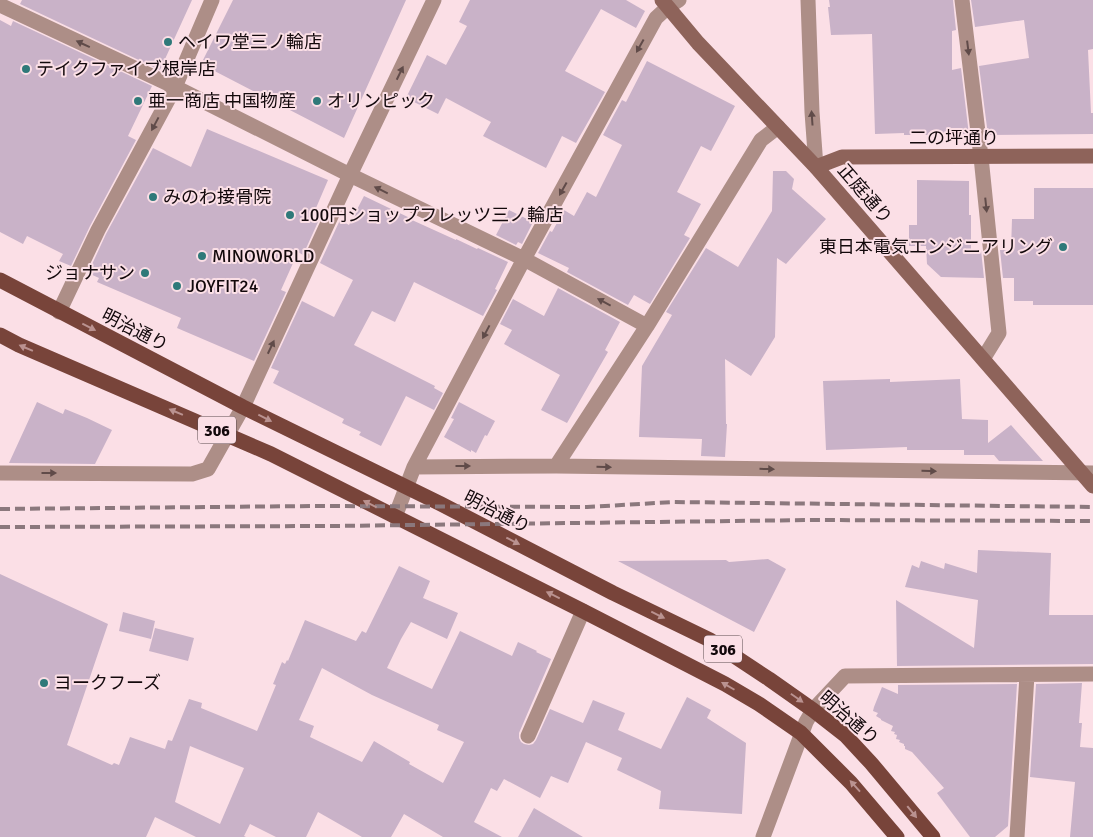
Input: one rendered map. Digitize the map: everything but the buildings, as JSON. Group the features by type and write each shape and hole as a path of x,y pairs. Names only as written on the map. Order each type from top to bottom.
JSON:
{"main road":[{"name":"明治通り","path":"0,280 243,407 710,640 769,679 845,735 872,763 932,837"},
{"name":"306","path":"0,335 19,345 271,454 725,684 801,733 852,782 897,837"}],"street":[{"path":"59,312 98,230 175,87 212,0"},
{"path":"0,473 192,474 208,469 243,407 350,175 434,0"},
{"path":"808,0 816,167"},
{"path":"962,0 981,157 999,333 983,359"},
{"path":"395,517 414,466 524,259 656,18 670,2"},
{"name":"正庭通り","path":"670,2 698,43 816,167 983,359 1087,473 1093,486"},
{"path":"0,5 175,87 350,175 524,259 647,326"},
{"path":"556,466 647,326 761,140 778,127"},
{"name":"二の坪通り","path":"816,167 842,157 1093,156"},
{"path":"414,466 1087,473"},
{"path":"528,736 583,611"},
{"path":"764,837 801,733 813,710 846,676 1093,674"},
{"path":"1017,837 1027,675"}],"railway":[{"path":"0,509 314,506 587,507 674,502 1093,507"},
{"path":"0,527 331,526 810,520 1093,521"}],"place":[{"name":"ヘイワ堂三ノ輪店","path":"168,42"},
{"name":"テイクファイブ根岸店","path":"26,69"},
{"name":"亜一商店 中国物産","path":"138,101"},
{"name":"オリンピック","path":"317,101"},
{"name":"みのわ接骨院","path":"153,197"},
{"name":"100円ショップフレッツ三ノ輪店","path":"290,215"},
{"name":"東日本電気エンジニアリング","path":"1063,247"},
{"name":"MINOWORLD","path":"202,256"},
{"name":"ジョナサン","path":"145,273"},
{"name":"JOYFIT24","path":"177,286"},
{"name":"ヨークフーズ","path":"44,683"}]}
